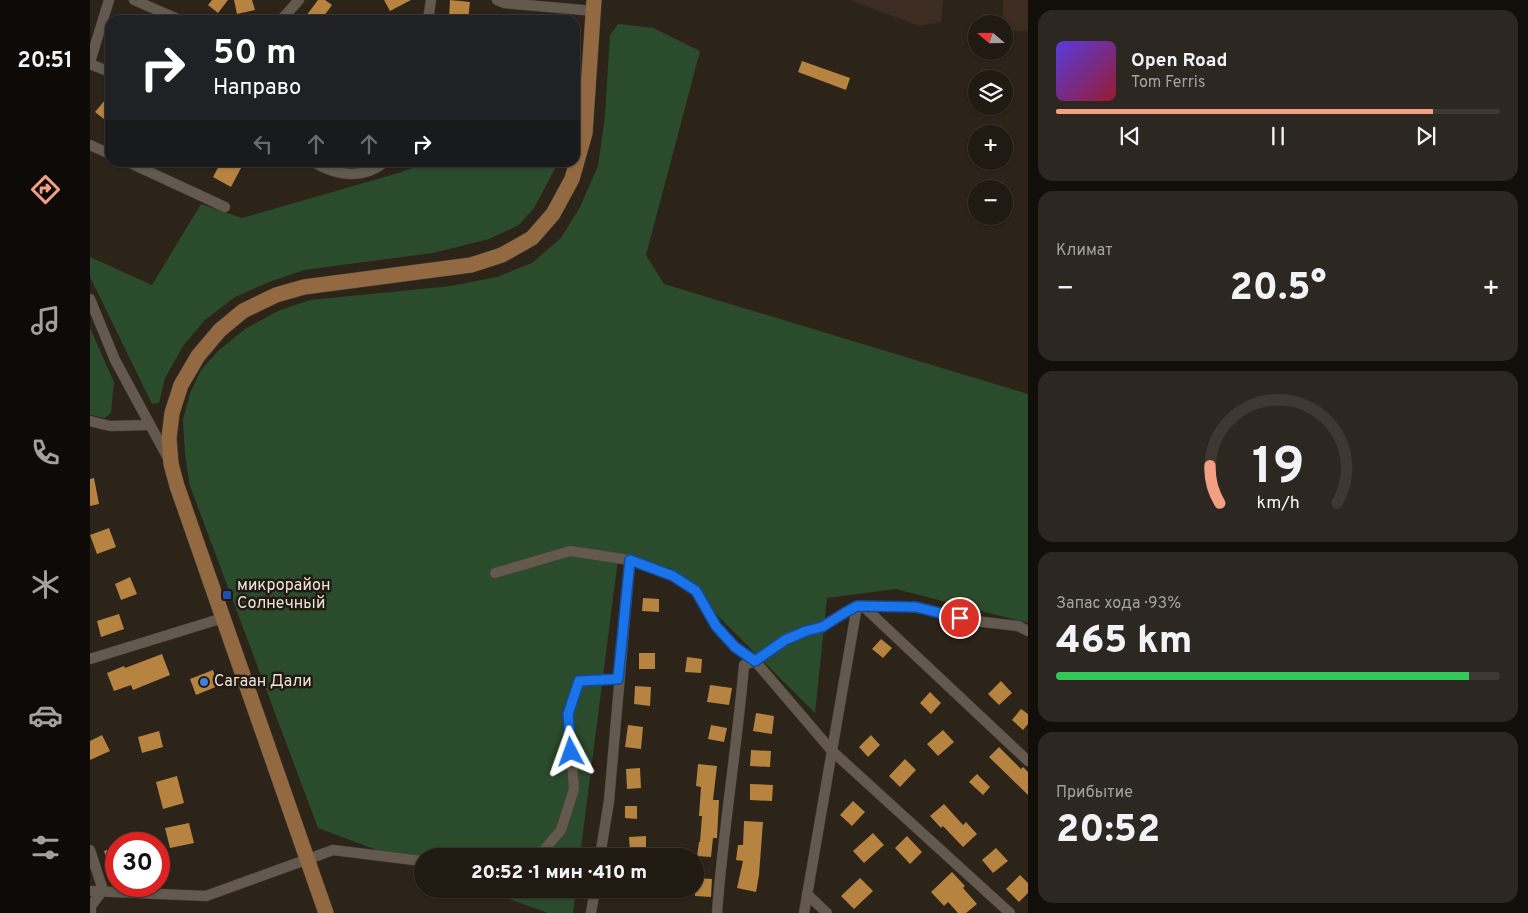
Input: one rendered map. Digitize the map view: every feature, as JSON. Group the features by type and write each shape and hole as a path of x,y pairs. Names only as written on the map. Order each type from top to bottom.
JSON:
{"main road":[{"path":"580,149 584,133 594,6"},
{"path":"324,912 171,464 169,438 172,413 181,385 198,356 220,330 243,311 276,295 304,287 471,264 502,255 532,238 553,214 572,179 575,167"}],"street":[{"path":"105,70 90,63 109,0"},
{"path":"134,0 168,15"},
{"path":"286,15 299,0"},
{"path":"429,15 431,0"},
{"path":"497,0 504,3 594,6"},
{"path":"90,145 105,152"},
{"path":"139,167 225,208"},
{"path":"324,167 349,175 369,172 379,167"},
{"path":"90,299 115,360 171,464"},
{"path":"90,421 110,426 149,425"},
{"path":"495,573 570,551 630,560 673,576 696,591 716,626 735,647 755,661 832,751 1010,913"},
{"path":"601,848 609,801 618,679 630,560"},
{"path":"804,913 832,751 860,606"},
{"path":"860,606 1028,760"},
{"path":"717,913 744,665 755,661 785,640 806,631 822,627 846,612 860,606 916,607 975,621 1018,626 1028,631"},
{"path":"90,659 223,618"},
{"path":"545,848 562,830 574,789 568,714 579,681 618,679"},
{"path":"90,850 104,890"},
{"path":"90,891 104,890 206,896 333,850 414,860"},
{"path":"90,913 91,906 104,890"},
{"path":"807,894 827,913"},
{"path":"591,913 594,898"}],"shaded area":[{"path":"850,0 943,0 941,22 919,26"},
{"path":"1003,0 1028,0 1028,31 1013,30 1013,15 1002,15"}],"green space":[{"path":"618,24 653,28 700,51 646,255 664,284 1028,394 1028,623 896,589 827,598 815,713 670,568 618,559 581,848 414,848 414,864 318,828 190,486 185,455 183,420 190,393 201,370 218,351 245,329 278,311 310,300 451,286 497,277 532,263 561,238 580,207 598,166 605,116 610,35"},
{"path":"414,167 556,167 534,208 519,225 489,239 433,253 304,270 269,282 235,297 205,320 183,346 165,378 159,403 152,404 90,277 90,257 152,285 201,204 242,218"},
{"path":"90,328 114,382 111,413 104,418 90,415"},
{"path":"507,898 575,898 573,913 548,913"}],"building":[{"path":"212,0 228,0 218,13 208,5"},
{"path":"234,0 252,0 255,10 237,14"},
{"path":"318,0 325,0 332,5 325,15 307,15"},
{"path":"384,0 411,0 390,11"},
{"path":"450,0 470,2 469,15 449,15"},
{"path":"802,61 850,78 846,90 798,72"},
{"path":"105,100 105,120 95,112"},
{"path":"218,167 241,168 231,187 213,177"},
{"path":"94,478 99,504 90,506 90,479"},
{"path":"109,528 116,547 97,554 90,535"},
{"path":"130,577 137,594 121,600 115,584"},
{"path":"643,598 659,599 659,612 642,611"},
{"path":"119,614 124,629 101,637 97,621"},
{"path":"881,639 892,648 883,658 872,649"},
{"path":"639,653 655,653 655,669 639,669"},
{"path":"162,654 170,675 133,690 131,685 114,691 107,673"},
{"path":"687,657 702,659 701,673 685,672"},
{"name":"Сагаан Дали","path":"213,670 218,686 196,695 190,679"},
{"path":"1001,681 1012,693 999,705 988,694"},
{"path":"710,685 732,688 729,705 707,702"},
{"path":"635,686 651,687 650,706 634,704"},
{"path":"930,692 941,703 931,714 920,703"},
{"path":"1021,709 1028,714 1028,724 1023,730 1012,720"},
{"path":"756,713 774,716 772,734 753,731"},
{"path":"628,725 643,727 641,749 625,747"},
{"path":"711,725 727,728 724,742 708,739"},
{"path":"943,730 954,742 938,756 927,744"},
{"path":"159,731 163,747 142,753 138,737"},
{"path":"102,735 110,751 90,760 90,741"},
{"path":"871,735 880,745 868,757 859,747"},
{"path":"999,747 1021,769 1023,767 1028,772 1028,795 989,757"},
{"path":"751,750 771,751 770,767 750,766"},
{"path":"905,759 916,770 900,787 889,776"},
{"path":"698,764 717,766 713,800 719,800 717,838 713,838 711,857 704,856 704,848 698,848 702,816 699,816 701,787 696,786"},
{"path":"640,768 641,788 627,789 626,769"},
{"path":"977,774 990,787 983,795 969,782"},
{"path":"177,776 184,803 163,809 156,782"},
{"path":"750,784 773,785 772,801 750,800"},
{"path":"853,801 865,812 852,826 840,815"},
{"path":"944,804 963,825 966,822 977,834 963,847 943,826 941,828 930,816"},
{"path":"625,806 637,806 637,819 625,818"},
{"path":"744,821 763,822 756,892 737,888 743,861 736,860 738,845 743,845"},
{"path":"189,823 194,843 170,848 170,832 166,832 165,828"},
{"path":"873,833 884,845 864,863 853,851"},
{"path":"646,836 646,848 630,848 629,837"},
{"path":"907,836 922,852 910,864 895,848"},
{"path":"996,848 1008,861 993,873 982,860"},
{"path":"952,872 965,886 963,888 977,904 966,913 958,913 948,902 944,906 931,892"},
{"path":"1020,875 1028,883 1028,893 1019,902 1006,889"},
{"path":"860,878 873,891 854,909 841,896"},
{"path":"704,879 712,879 711,897 704,897"}],"place":[{"name":"микрорайон Солнечный","path":"227,595"},
{"name":"Сагаан Дали","path":"204,682"}],"route":[{"path":"571,752 568,714 579,681 618,679 630,560 673,576 696,591 716,626 735,647 755,661 785,640 806,631 822,627 857,606 916,607 960,618"}]}
